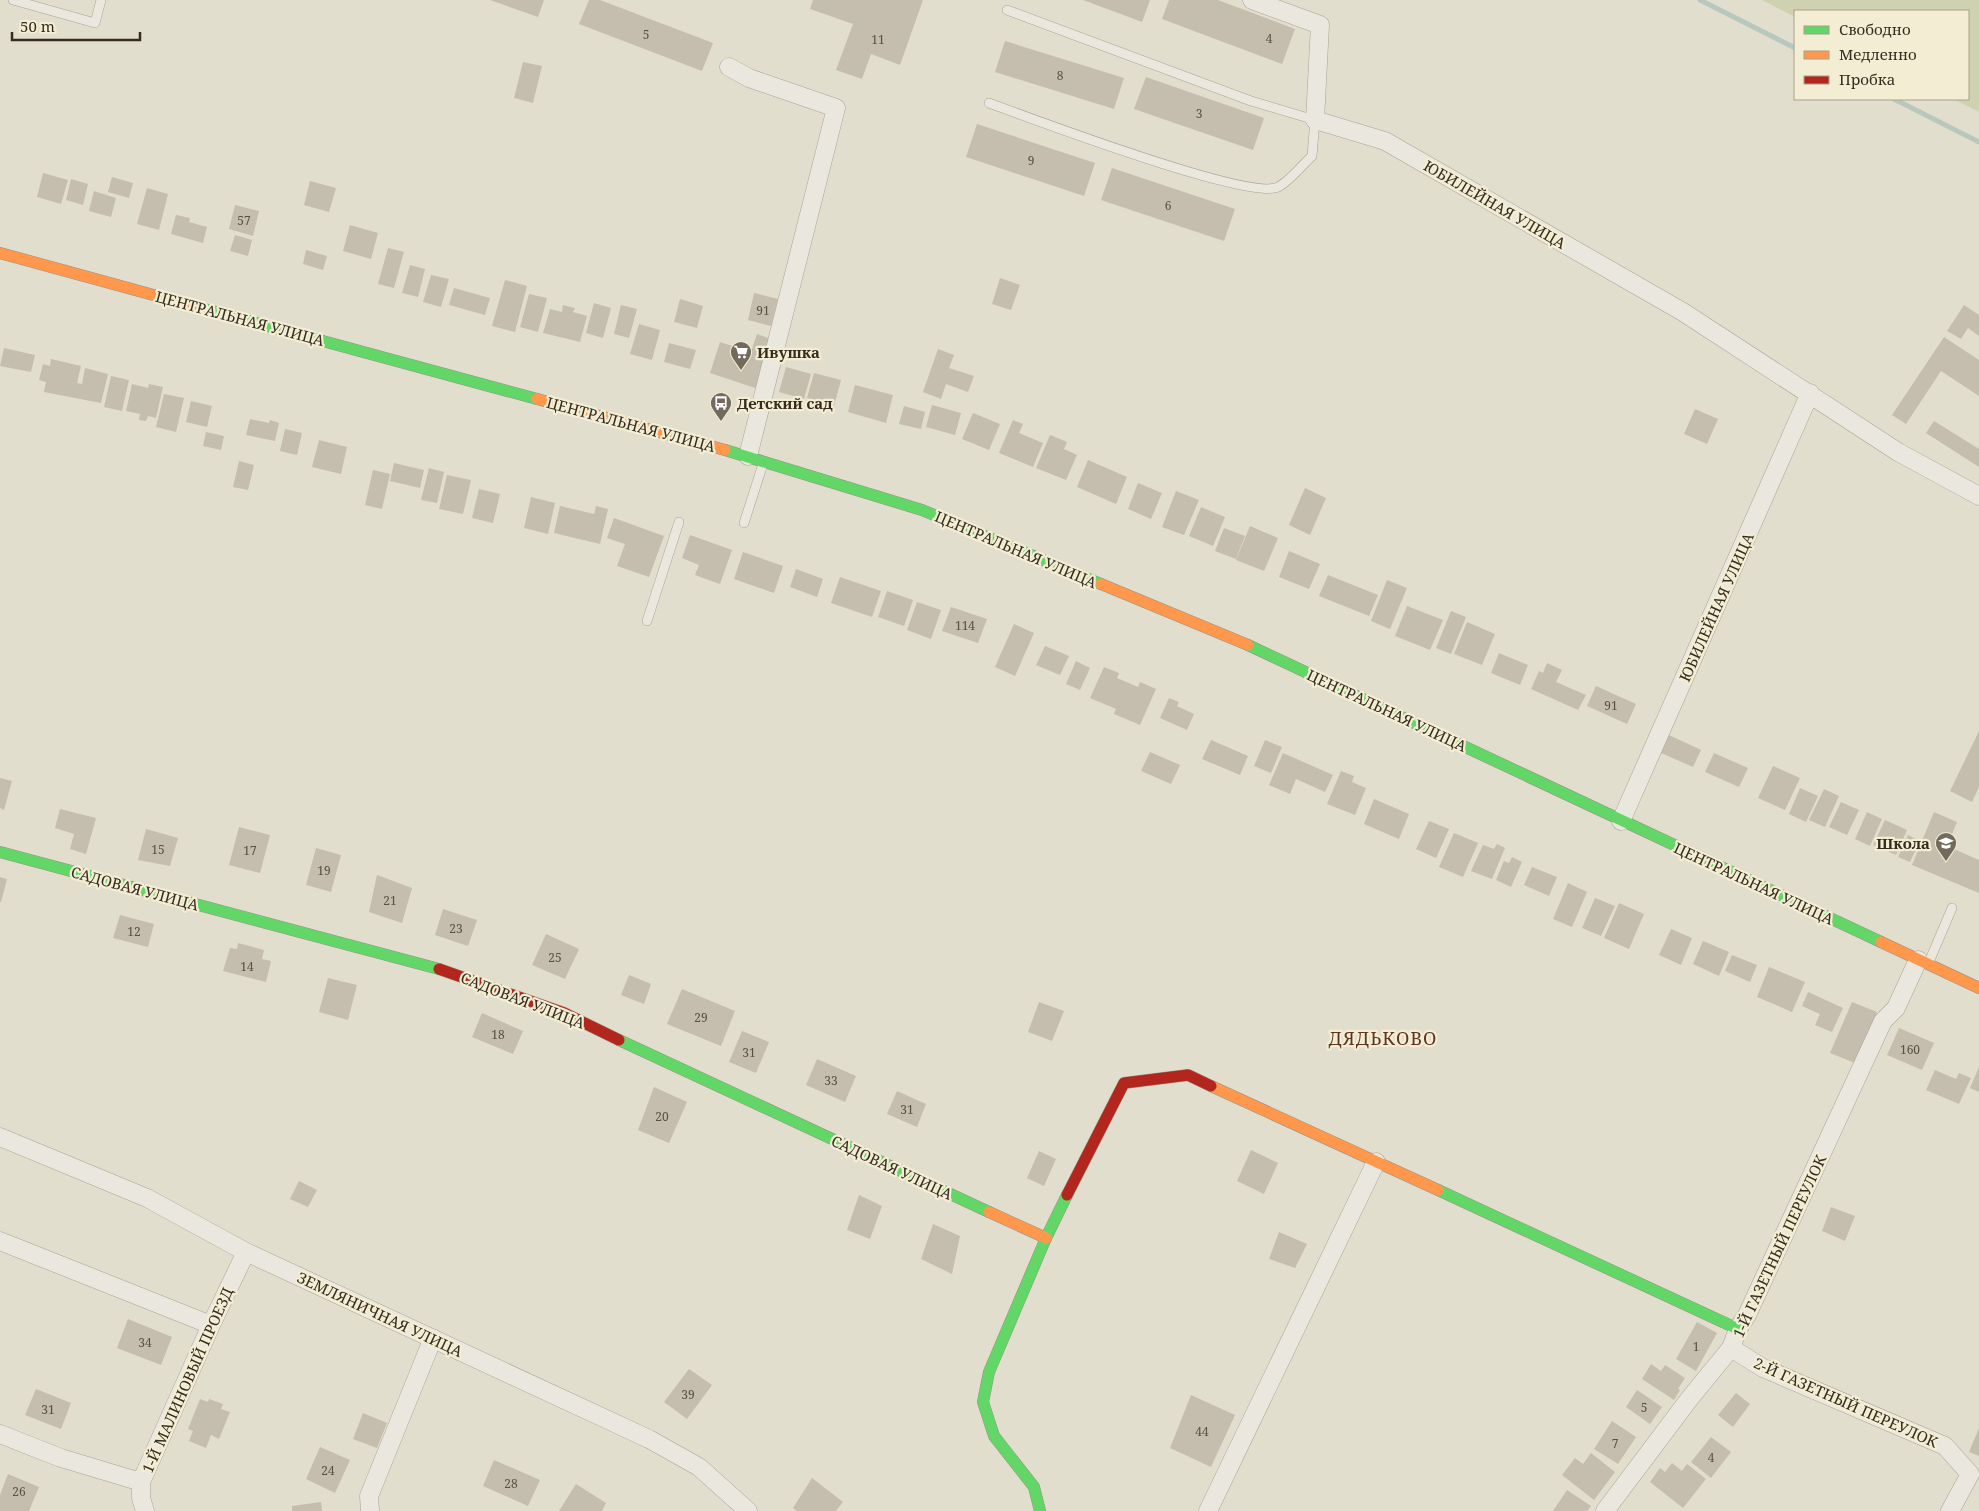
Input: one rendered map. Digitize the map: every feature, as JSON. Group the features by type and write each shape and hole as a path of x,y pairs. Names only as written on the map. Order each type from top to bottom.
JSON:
{"street":[{"path":"1252,0 1320,25 1315,120"},
{"path":"729,67 749,78 836,108 756,459"},
{"name":"ЮБИЛЕЙНАЯ УЛИЦА","path":"1315,120 1384,140 1683,312 1898,452 1979,496"},
{"name":"ЦЕНТРАЛЬНАЯ УЛИЦА","path":"0,254 756,459 922,510 1243,643 1979,988"},
{"name":"ЮБИЛЕЙНАЯ УЛИЦА","path":"1621,820 1810,394"},
{"name":"САДОВАЯ УЛИЦА","path":"0,852 452,973 564,1013 697,1078 1046,1238"},
{"name":"1-Й ГАЗЕТНЫЙ ПЕРЕУЛОК","path":"1604,1511 1690,1398 1731,1348 1738,1329 1747,1315 1883,1021 1896,1008 1923,962"},
{"path":"1040,1511 1034,1487 994,1436 983,1402 989,1372 1046,1238 1124,1084 1188,1074 1738,1329"},
{"name":"ЗЕМЛЯНИЧНАЯ УЛИЦА","path":"0,1137 147,1198 246,1252 649,1439 699,1468 748,1511"},
{"path":"1208,1511 1376,1162"},
{"path":"0,1241 210,1325"},
{"name":"1-Й МАЛИНОВЫЙ ПРОЕЗД","path":"144,1511 141,1498 141,1482 210,1325 246,1252"},
{"path":"370,1511 368,1496 434,1338"},
{"name":"2-Й ГАЗЕТНЫЙ ПЕРЕУЛОК","path":"1731,1348 1763,1368 1945,1446 1970,1474 1950,1511"},
{"path":"0,1434 61,1458 141,1482"}],"lane":[{"path":"13,0 95,23 101,0"},
{"path":"989,103 1139,157 1254,188 1277,187 1312,156 1315,120 1251,101 1007,10"},
{"path":"744,523 756,459"},
{"path":"647,620 678,522"},
{"path":"1923,962 1952,908"}],"green space":[{"path":"1762,0 1979,0 1979,112 1955,100 1969,100 1969,10 1794,10 1794,16"}],"building":[{"path":"490,0 544,0 538,17"},
{"path":"589,0 600,0 713,43 702,71 579,24"},
{"path":"813,0 923,0 900,65 871,54 862,79 836,70 853,24 810,9"},
{"path":"1083,0 1150,0 1142,22"},
{"path":"1169,0 1218,0 1295,29 1282,64 1162,19"},
{"path":"1005,41 1124,78 1114,109 995,72"},
{"path":"523,62 542,66 533,103 514,98"},
{"path":"1146,77 1264,118 1253,150 1134,109"},
{"path":"977,124 1095,163 1084,196 966,157"},
{"path":"1112,168 1235,209 1224,241 1101,200"},
{"path":"43,173 68,180 61,204 37,197"},
{"path":"112,177 133,183 129,198 108,192"},
{"path":"71,179 88,184 83,205 66,200"},
{"path":"310,181 336,188 329,212 304,205"},
{"path":"147,188 168,194 159,230 137,224"},
{"path":"94,191 116,198 111,217 89,211"},
{"path":"235,205 259,211 253,236 229,229"},
{"path":"176,215 190,218 189,222 207,227 203,243 171,234"},
{"path":"350,225 378,233 371,259 343,251"},
{"path":"235,235 252,240 248,256 230,251"},
{"path":"388,248 404,252 394,288 378,284"},
{"path":"306,250 327,256 323,270 303,264"},
{"path":"410,265 425,269 418,297 402,293"},
{"path":"431,275 449,279 441,307 423,302"},
{"path":"1000,278 1020,285 1011,310 992,304"},
{"path":"505,280 527,286 515,332 492,326"},
{"path":"454,288 490,298 485,315 449,305"},
{"path":"754,293 778,299 771,326 748,320"},
{"path":"529,294 547,298 538,332 520,327"},
{"path":"680,299 703,306 697,328 674,322"},
{"path":"594,303 611,308 603,338 586,333"},
{"path":"563,305 575,308 573,312 587,316 580,342 543,333 550,309 562,312"},
{"path":"621,305 637,309 629,338 614,334"},
{"path":"1964,305 1979,315 1979,336 1968,328 1961,339 1947,331"},
{"path":"639,324 660,330 652,360 630,354"},
{"path":"757,334 771,339 758,389 710,373 720,342 751,352"},
{"path":"1944,337 1979,360 1979,396 1941,371 1906,424 1892,415"},
{"path":"669,343 696,350 690,369 664,362"},
{"path":"4,348 35,355 31,372 0,366"},
{"path":"938,349 954,355 949,368 974,376 968,392 946,384 941,399 923,392"},
{"path":"51,359 81,366 77,383 82,384 85,368 108,374 101,403 44,392 46,382 39,380 43,364 50,366"},
{"path":"786,367 811,374 804,399 779,392"},
{"path":"814,373 841,380 834,406 807,398"},
{"path":"111,376 129,380 122,411 104,407"},
{"path":"132,384 148,388 149,384 163,387 156,418 148,416 146,421 139,420 140,414 126,411"},
{"path":"855,385 893,395 886,423 848,412"},
{"path":"164,394 184,398 176,432 156,427"},
{"path":"191,401 212,406 207,427 186,422"},
{"path":"932,405 961,413 955,435 926,427"},
{"path":"904,406 925,412 921,429 899,424"},
{"path":"1695,409 1718,419 1707,444 1684,434"},
{"path":"973,413 1000,424 989,450 962,439"},
{"path":"250,419 269,423 270,420 279,423 275,441 246,435"},
{"path":"1013,420 1023,424 1019,433 1043,443 1033,467 999,453"},
{"path":"1934,421 1979,449 1979,467 1926,433"},
{"path":"285,429 302,433 297,455 280,451"},
{"path":"206,432 224,436 221,450 203,446"},
{"path":"1050,435 1067,442 1064,449 1077,455 1066,480 1036,468"},
{"path":"319,440 347,447 341,474 312,467"},
{"path":"1088,460 1127,477 1116,504 1077,487"},
{"path":"239,461 254,465 248,490 233,487"},
{"path":"394,463 424,470 420,488 390,481"},
{"path":"429,468 444,472 437,503 421,500"},
{"path":"373,470 390,474 382,509 365,505"},
{"path":"447,475 471,480 463,514 439,509"},
{"path":"1138,483 1162,493 1151,519 1128,509"},
{"path":"1305,488 1326,498 1310,535 1289,525"},
{"path":"479,489 500,494 493,523 472,518"},
{"path":"1176,491 1199,500 1184,535 1162,527"},
{"path":"531,497 555,503 548,534 524,528"},
{"path":"560,506 594,514 596,506 608,509 600,544 554,533"},
{"path":"1201,507 1225,517 1213,546 1189,536"},
{"path":"614,518 664,536 649,577 617,566 625,544 607,538"},
{"path":"1250,526 1278,538 1264,571 1236,560"},
{"path":"1224,528 1245,536 1236,559 1215,551"},
{"path":"690,535 732,550 720,584 695,575 699,565 682,558"},
{"path":"1289,551 1320,564 1309,589 1279,577"},
{"path":"743,552 783,566 774,593 734,579"},
{"path":"796,569 823,579 817,597 790,587"},
{"path":"1328,575 1378,595 1369,616 1319,596"},
{"path":"840,577 881,591 872,617 831,603"},
{"path":"1387,580 1407,588 1390,629 1371,621"},
{"path":"887,591 913,600 904,626 878,617"},
{"path":"917,602 941,610 931,639 907,630"},
{"path":"1407,606 1443,620 1430,650 1395,636"},
{"path":"951,607 987,619 978,643 942,631"},
{"path":"1451,611 1466,617 1451,654 1436,648"},
{"path":"1467,622 1495,634 1482,665 1454,654"},
{"path":"1014,624 1034,633 1015,676 995,667"},
{"path":"1045,646 1069,656 1060,675 1036,665"},
{"path":"1499,653 1528,665 1520,685 1491,673"},
{"path":"1076,661 1090,668 1080,690 1066,684"},
{"path":"1547,663 1562,670 1556,682 1586,695 1578,710 1531,689 1539,671 1543,673"},
{"path":"1104,667 1119,673 1117,678 1138,687 1140,682 1156,689 1140,725 1114,714 1116,709 1090,698"},
{"path":"1596,686 1636,704 1627,724 1587,706"},
{"path":"1169,698 1179,702 1177,706 1194,714 1187,730 1160,718"},
{"path":"1979,731 1979,787 1972,802 1950,791"},
{"path":"1669,735 1701,750 1693,767 1661,753"},
{"path":"1211,740 1248,756 1240,775 1202,759"},
{"path":"1265,740 1282,747 1271,773 1254,766"},
{"path":"1150,752 1180,765 1171,784 1141,771"},
{"path":"1283,753 1333,775 1325,792 1296,779 1290,794 1269,785"},
{"path":"1714,753 1748,768 1739,787 1705,772"},
{"path":"1773,766 1800,778 1785,810 1758,798"},
{"path":"1341,771 1354,776 1352,782 1366,788 1355,815 1327,804"},
{"path":"0,778 12,781 4,810 0,808"},
{"path":"1800,788 1818,796 1806,822 1789,814"},
{"path":"1824,789 1839,796 1825,827 1809,820"},
{"path":"1374,799 1409,814 1399,839 1364,824"},
{"path":"1841,802 1859,810 1847,835 1829,827"},
{"path":"60,809 96,818 86,854 70,849 74,834 55,828"},
{"path":"1867,812 1882,819 1870,846 1855,839"},
{"path":"1934,812 1957,822 1947,846 1979,860 1979,893 1912,865"},
{"path":"1885,820 1907,830 1896,855 1873,845"},
{"path":"1429,821 1449,829 1436,858 1416,849"},
{"path":"239,827 270,835 260,873 229,865"},
{"path":"146,829 178,838 170,866 138,860"},
{"path":"1454,833 1478,843 1463,877 1439,867"},
{"path":"1908,835 1920,841 1910,862 1898,857"},
{"path":"1497,844 1505,848 1492,879 1471,871 1483,845 1494,849"},
{"path":"316,848 341,855 331,892 306,885"},
{"path":"1512,857 1522,862 1511,887 1496,880 1504,861 1509,863"},
{"path":"1532,867 1557,877 1549,896 1524,885"},
{"path":"377,875 412,888 402,923 369,912"},
{"path":"0,877 7,879 1,902 0,902"},
{"path":"1568,883 1587,892 1572,927 1553,919"},
{"path":"1595,898 1615,906 1601,936 1582,928"},
{"path":"1619,903 1644,914 1629,949 1604,938"},
{"path":"443,909 477,920 468,946 435,935"},
{"path":"120,915 154,924 148,947 113,938"},
{"path":"1671,929 1692,938 1681,965 1659,955"},
{"path":"546,934 579,949 565,979 532,965"},
{"path":"1703,941 1729,952 1719,976 1693,964"},
{"path":"238,943 264,950 262,959 271,961 266,982 223,971 230,948 237,949"},
{"path":"1732,955 1757,965 1750,982 1725,971"},
{"path":"1769,967 1805,982 1792,1012 1757,997"},
{"path":"629,975 651,984 644,1004 621,995"},
{"path":"328,978 357,985 348,1020 319,1012"},
{"path":"682,989 735,1011 721,1046 667,1024"},
{"path":"1808,992 1843,1008 1832,1032 1815,1025 1820,1014 1802,1006"},
{"path":"1039,1002 1064,1011 1052,1041 1028,1032"},
{"path":"1852,1002 1877,1012 1855,1063 1830,1053"},
{"path":"482,1013 523,1031 513,1054 472,1037"},
{"path":"1899,1028 1934,1043 1922,1070 1887,1055"},
{"path":"742,1031 769,1042 756,1073 729,1062"},
{"path":"817,1059 856,1076 845,1102 806,1085"},
{"path":"1979,1067 1979,1092 1970,1088"},
{"path":"1935,1070 1956,1079 1959,1073 1971,1078 1959,1104 1926,1090"},
{"path":"654,1087 687,1102 669,1143 638,1130"},
{"path":"897,1091 926,1104 917,1127 887,1114"},
{"path":"1251,1150 1278,1163 1264,1194 1237,1181"},
{"path":"1039,1151 1056,1159 1044,1186 1027,1178"},
{"path":"299,1181 317,1190 308,1207 290,1199"},
{"path":"859,1195 882,1206 870,1239 847,1230"},
{"path":"1831,1207 1855,1216 1845,1241 1822,1231"},
{"path":"933,1224 960,1236 952,1274 921,1259"},
{"path":"1279,1232 1307,1244 1295,1268 1269,1259"},
{"path":"128,1319 172,1337 161,1365 117,1348"},
{"path":"1697,1322 1717,1333 1696,1371 1676,1359"},
{"path":"1651,1364 1661,1371 1665,1365 1685,1378 1674,1400 1642,1379"},
{"path":"689,1369 712,1385 687,1419 664,1402"},
{"path":"36,1389 71,1403 61,1429 25,1415"},
{"path":"1637,1390 1662,1407 1650,1424 1626,1407"},
{"path":"1736,1393 1750,1404 1733,1427 1718,1415"},
{"path":"1191,1395 1235,1415 1211,1467 1170,1448"},
{"path":"200,1399 208,1402 209,1399 223,1404 221,1409 230,1412 219,1439 211,1435 206,1448 189,1441 193,1431 188,1429"},
{"path":"363,1413 387,1423 377,1448 353,1439"},
{"path":"1612,1421 1636,1437 1618,1464 1594,1449"},
{"path":"1979,1428 1979,1456 1969,1452"},
{"path":"1711,1437 1731,1452 1711,1478 1691,1462"},
{"path":"320,1447 350,1460 335,1493 306,1479"},
{"path":"1591,1453 1615,1472 1594,1500 1562,1475 1575,1458 1583,1464"},
{"path":"494,1460 540,1480 528,1506 483,1486"},
{"path":"1672,1463 1682,1471 1687,1464 1706,1479 1683,1508 1650,1482 1660,1468 1665,1472"},
{"path":"8,1474 39,1487 29,1511 0,1511 0,1495"},
{"path":"812,1478 843,1502 836,1511 797,1511 793,1508"},
{"path":"576,1484 606,1503 602,1511 559,1511"},
{"path":"1567,1490 1591,1506 1587,1511 1553,1511"},
{"path":"321,1502 322,1511 292,1511 292,1506"}],"waterway":[{"path":"1700,0 1794,47"},
{"path":"1896,100 1979,142"}],"traffic: fast":[{"path":"201,308 537,399"},
{"path":"725,450 922,510 1101,584"},
{"path":"1248,645 1881,942"},
{"path":"0,852 439,969"},
{"path":"619,1040 989,1212"},
{"path":"1438,1190 1738,1329"},
{"path":"1040,1511 1034,1487 994,1436 983,1402 989,1372 1046,1238 1067,1195"}],"traffic: slow":[{"path":"0,253 201,308"},
{"path":"537,399 725,450"},
{"path":"1101,584 1248,645"},
{"path":"1881,942 1979,988"},
{"path":"1211,1086 1438,1190"},
{"path":"989,1212 1046,1238"}],"traffic: jam":[{"path":"439,969 564,1013 619,1040"},
{"path":"1067,1195 1124,1083 1188,1075 1211,1086"}],"place":[{"name":"Ивушка","path":"741,371"},
{"name":"Детский сад","path":"721,422"},
{"name":"Школа","path":"1946,862"}],"district":[{"name":"ДЯДЬКОВО","path":"1383,1038"}]}
